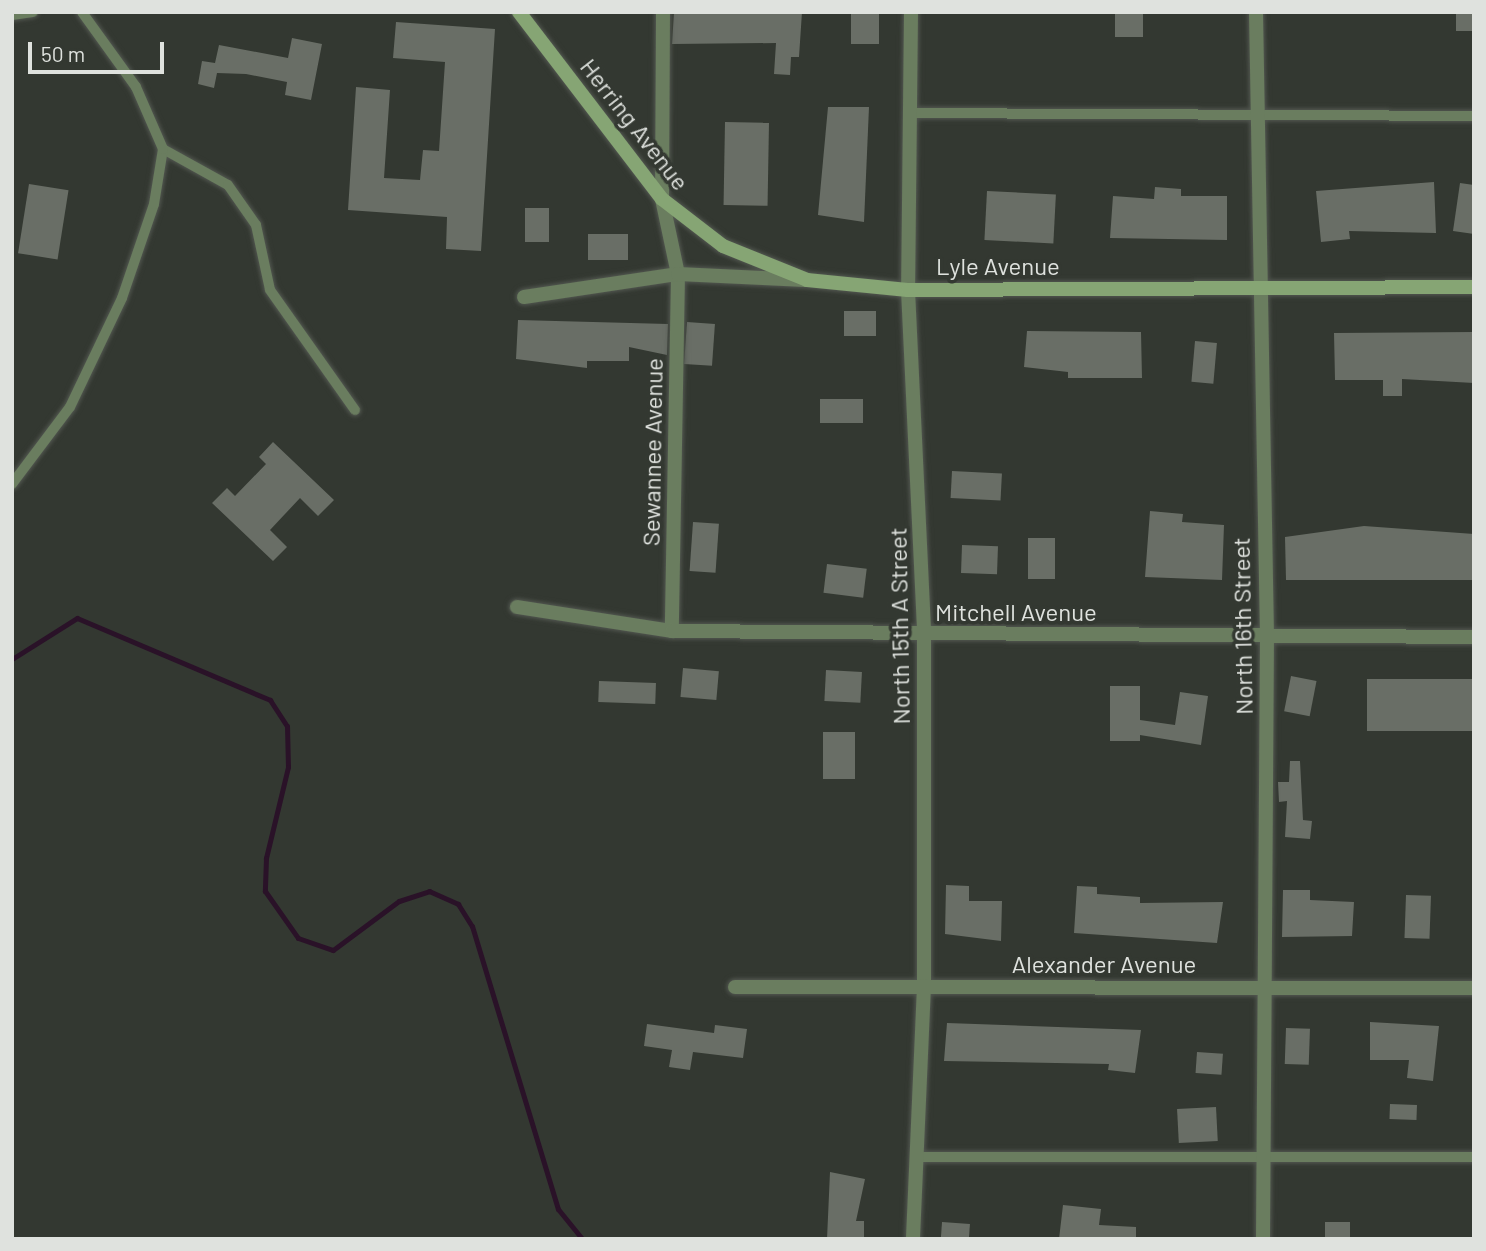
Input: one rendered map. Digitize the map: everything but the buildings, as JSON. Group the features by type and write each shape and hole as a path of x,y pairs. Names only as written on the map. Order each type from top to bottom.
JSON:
{"main road":[{"name":"Herring Avenue","path":"519,12 662,199 723,246 807,280"},
{"name":"Lyle Avenue","path":"807,280 908,289 1474,287"}],"street":[{"name":"Sewannee Avenue","path":"663,12 662,199 678,274 672,631"},
{"name":"North 15th A Street","path":"911,12 908,289 924,634 924,986 912,1239"},
{"name":"North 16th Street","path":"1256,12 1258,288 1267,636 1263,1239"},
{"name":"Lyle Avenue","path":"524,297 678,274 807,280"},
{"name":"Mitchell Avenue","path":"517,607 672,631 1474,637"},
{"name":"Alexander Avenue","path":"735,987 1474,988"}],"lane":[{"path":"12,15 33,12"},
{"path":"12,484 70,407 122,298 154,204 163,149 136,87 82,12"},
{"path":"910,113 1256,117 1474,116"},
{"path":"163,149 228,186 256,225 270,290 355,410"},
{"path":"916,1157 1474,1157"}],"waterway":[{"path":"12,659 77,618 270,700 287,726 288,767 266,858 265,891 298,938 333,950 399,901 429,891 458,904 472,926 558,1209 582,1239"}]}
